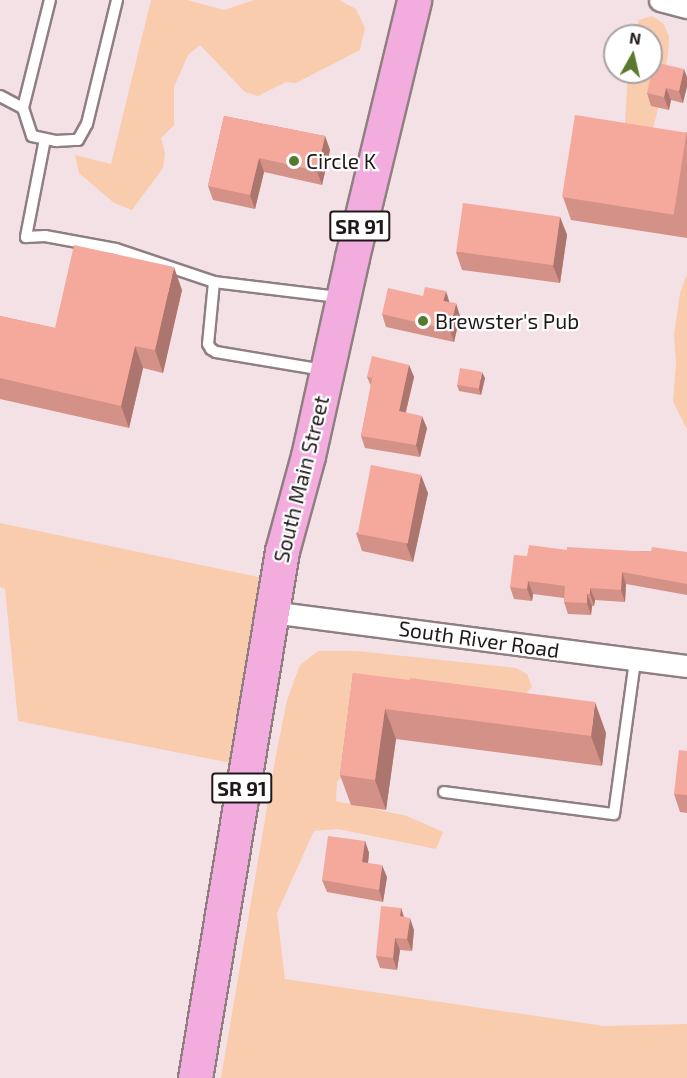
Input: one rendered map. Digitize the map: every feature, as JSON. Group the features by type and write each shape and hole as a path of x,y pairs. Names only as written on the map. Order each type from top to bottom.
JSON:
{"main road":[{"name":"South Main Street","path":"195,1078 282,551 308,456 414,0"}],"street":[{"path":"660,0 687,7"},
{"name":"South River Road","path":"272,612 687,666"}],"lane":[{"path":"50,0 23,108 32,135 56,141 78,140 84,134 117,0"},
{"path":"0,96 23,108"},
{"path":"45,139 26,237 45,237 116,249 214,282 344,298"},
{"path":"214,282 208,344 211,349 216,352 327,371"},
{"path":"444,792 614,814 635,660"}],"shaded area":[{"path":"151,0 187,0 224,10 254,0 339,0 356,9 365,28 360,50 296,83 286,82 258,96 245,92 200,45 188,55 174,87 174,125 161,138 165,153 163,168 132,210 114,203 79,173 75,155 111,164"},
{"path":"652,16 664,24 669,37 663,81 663,24 638,24 639,20"},
{"path":"627,84 662,84 652,132 624,139"},
{"path":"687,274 687,429 673,402 676,363 674,335 680,293"},
{"path":"0,523 277,581 246,766 18,721 5,589 0,587"},
{"path":"318,651 357,651 516,668 527,674 532,687 523,697 397,706 373,744 337,782 336,801 407,816 443,832 436,849 338,829 314,831 277,913 285,979 604,1026 687,1024 687,1078 221,1078 287,700 300,665"}],"building":[{"path":"663,64 684,69 679,91 666,88 664,97 647,93 649,84 663,84"},
{"path":"575,115 687,133 674,215 562,197"},
{"path":"224,116 325,136 317,171 259,158 250,195 208,186"},
{"path":"463,203 560,217 553,265 456,252"},
{"path":"74,245 174,267 155,350 135,346 121,406 0,378 0,316 55,328"},
{"path":"425,287 446,291 443,301 456,303 450,330 382,314 388,288 423,296"},
{"path":"372,356 409,365 399,411 422,416 416,445 361,436 372,378 367,377"},
{"path":"460,368 482,372 479,389 457,385"},
{"path":"371,465 421,475 408,543 358,534"},
{"path":"529,545 567,550 567,547 651,552 652,547 687,552 687,584 622,572 621,590 590,588 587,603 564,602 565,586 528,581 527,589 510,587 514,555 527,556"},
{"path":"353,673 410,680 410,678 595,702 591,736 385,709 375,780 340,775"},
{"path":"679,750 687,751 687,795 674,794"},
{"path":"328,836 365,841 362,862 382,865 379,890 322,880"},
{"path":"381,906 401,908 400,916 410,918 407,939 395,938 393,958 376,956"}],"place":[{"name":"Circle K","path":"294,161"},
{"name":"Brewster's Pub","path":"423,321"}]}
